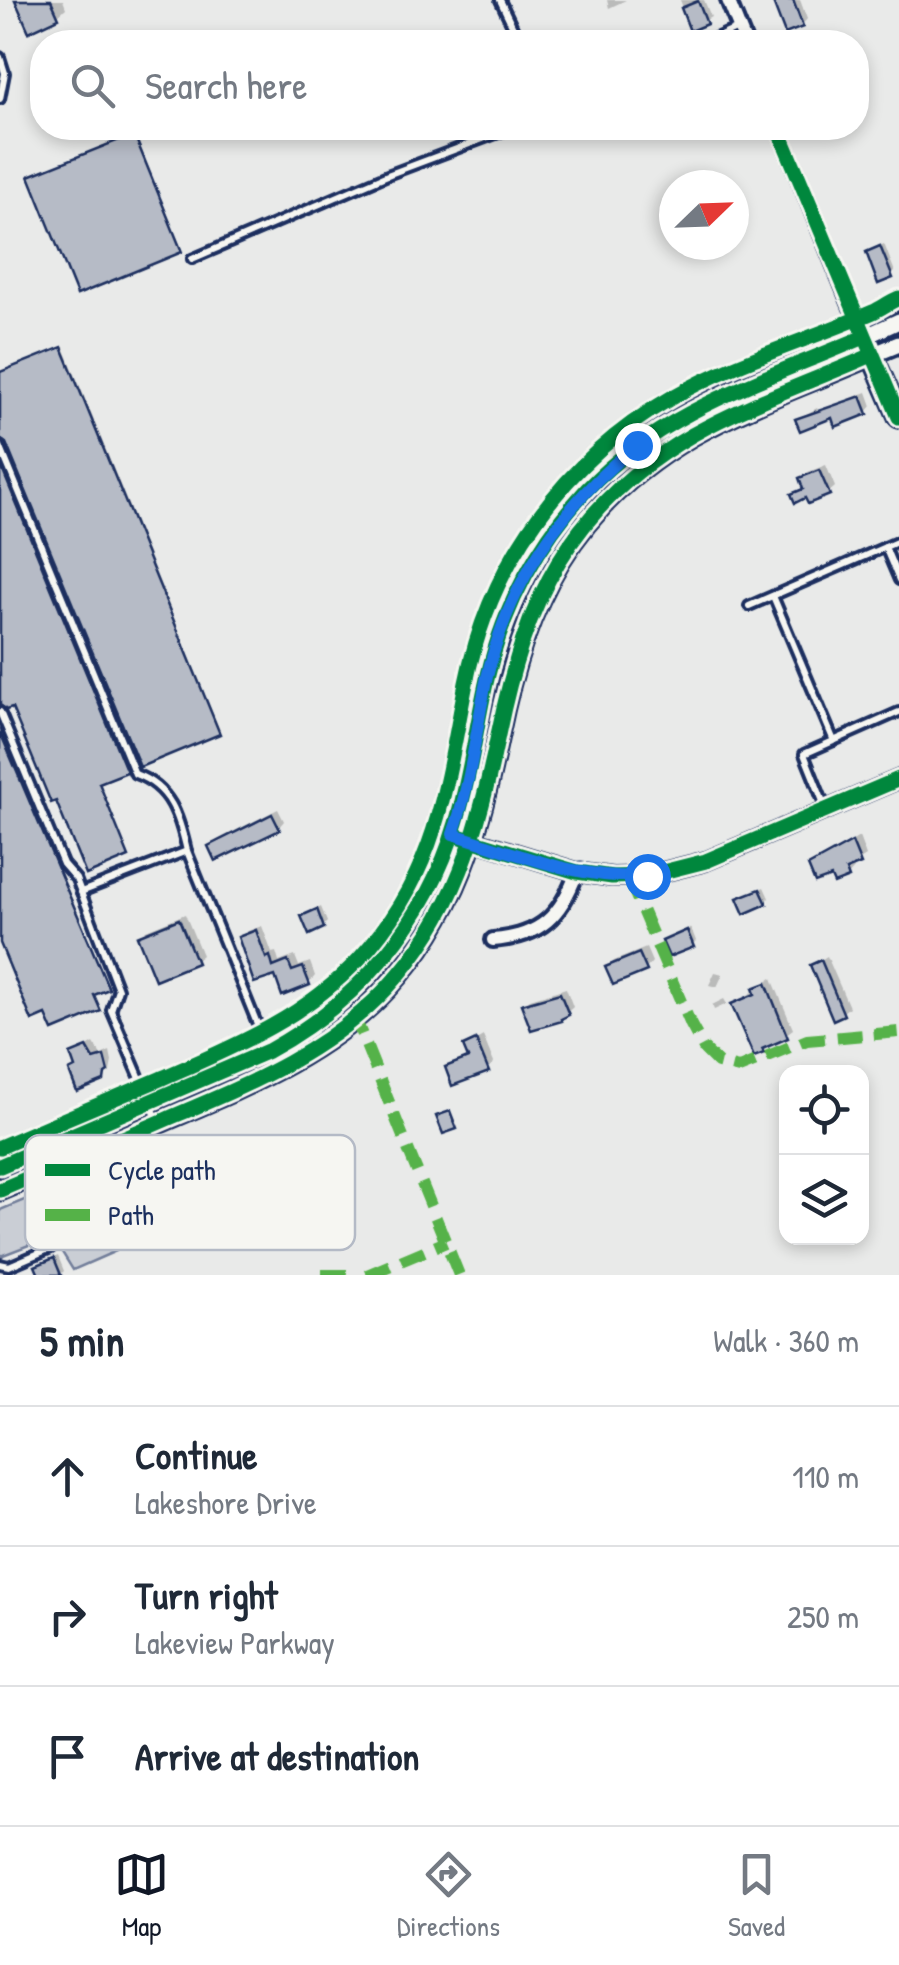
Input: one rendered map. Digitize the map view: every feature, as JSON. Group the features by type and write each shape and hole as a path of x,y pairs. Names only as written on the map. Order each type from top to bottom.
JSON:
{"main road":[{"path":"73,1135 268,1051 323,1016 385,957 422,904 453,834 502,626 532,564 574,504 620,458 674,421 712,401 864,336 899,417"},
{"path":"128,1135 276,1071 346,1025 401,972 449,900 474,840 520,641 546,582 582,529 625,483 690,436 872,355"},
{"path":"0,1166 25,1155"},
{"path":"0,1190 25,1179"}],"street":[{"path":"728,0 739,28"},
{"path":"783,140 864,336 899,322"},
{"path":"872,355 899,344"},
{"path":"453,834 577,872 631,877 680,870 899,779"},
{"path":"493,940 522,935 553,919 577,872"}],"lane":[{"path":"500,0 514,30"},
{"path":"734,30 739,28"},
{"path":"0,57 6,73 0,100"},
{"path":"192,259 480,140"},
{"path":"0,446 135,774 151,780 167,794 186,851 276,1071"},
{"path":"749,606 899,541"},
{"path":"885,547 899,580"},
{"path":"773,596 834,741"},
{"path":"0,712 63,864 76,879 118,988 111,1010 158,1122"},
{"path":"827,810 804,754 899,712"},
{"path":"81,892 186,851"},
{"path":"0,1264 9,1266 46,1250"}],"shaded area":[{"path":"25,1200 25,1246 3,1255 0,1262 0,1210"},
{"path":"61,1250 116,1250 116,1251 73,1270"}],"building":[{"path":"15,0 51,0 59,18 29,32"},
{"path":"772,0 793,0 803,27 783,30"},
{"path":"698,1 707,24 690,30 681,8"},
{"path":"119,140 136,140 182,252 77,295 29,176"},
{"path":"880,246 893,278 878,284 866,252"},
{"path":"62,347 220,734 140,767 6,443 0,439 0,372"},
{"path":"861,396 868,414 835,427 832,418 800,431 795,419"},
{"path":"0,464 127,772 99,783 129,857 86,875 12,708 6,710 0,705"},
{"path":"819,470 830,495 808,504 805,498 795,503 791,494 803,489 799,478"},
{"path":"0,732 109,989 94,995 101,1011 53,1031 46,1015 32,1021 0,943"},
{"path":"272,814 280,830 215,861 208,846"},
{"path":"852,842 861,864 846,870 849,878 834,884 831,877 815,883 808,866"},
{"path":"760,889 767,904 744,914 737,898"},
{"path":"317,909 324,928 309,935 301,916"},
{"path":"179,919 197,963 155,980 137,936"},
{"path":"256,930 273,967 288,961 292,971 303,967 310,985 282,996 275,976 254,983 238,937"},
{"path":"687,930 694,947 669,957 662,941"},
{"path":"639,953 647,971 613,985 605,967"},
{"path":"821,960 844,1015 833,1020 810,965"},
{"path":"766,983 788,1038 762,1049 764,1053 754,1057 731,1004 755,994 753,988"},
{"path":"560,993 569,1015 562,1021 531,1030 521,1004"},
{"path":"476,1040 489,1072 452,1086 445,1067 468,1058 463,1046"},
{"path":"87,1047 94,1059 104,1056 108,1072 104,1081 77,1092 69,1071 75,1068 70,1054"},
{"path":"450,1111 457,1129 443,1134 436,1116"},
{"path":"54,1258 61,1275 39,1275 35,1266"}],"marked path":[{"path":"628,877 691,1025 704,1049 718,1063 739,1068 807,1040 899,1032"},
{"path":"350,1013 459,1275"},
{"path":"367,1275 446,1242"},
{"path":"322,1275 349,1275"}],"cycle path":[{"path":"783,140 899,417"},
{"path":"28,1135 266,1030 315,999 359,959 385,927 422,863 443,795 477,639 493,596 513,556 566,483 598,451 671,398 720,373 899,298"},
{"path":"72,1135 268,1051 331,1009 359,983 408,926 443,859 461,805 488,675 503,624 539,552 570,509 616,462 682,417 864,337"},
{"path":"129,1135 256,1080 312,1049 363,1011 411,960 431,931 461,870 482,805 509,687 539,600 559,561 614,493 649,463 714,423 872,355"},
{"path":"458,836 577,872 647,876 706,861 899,779"},
{"path":"0,1147 25,1136"},
{"path":"0,1166 25,1155"},
{"path":"0,1190 25,1179"}],"route":[{"path":"637,445 574,504 524,576 492,656 453,834 577,872 647,876"}]}
